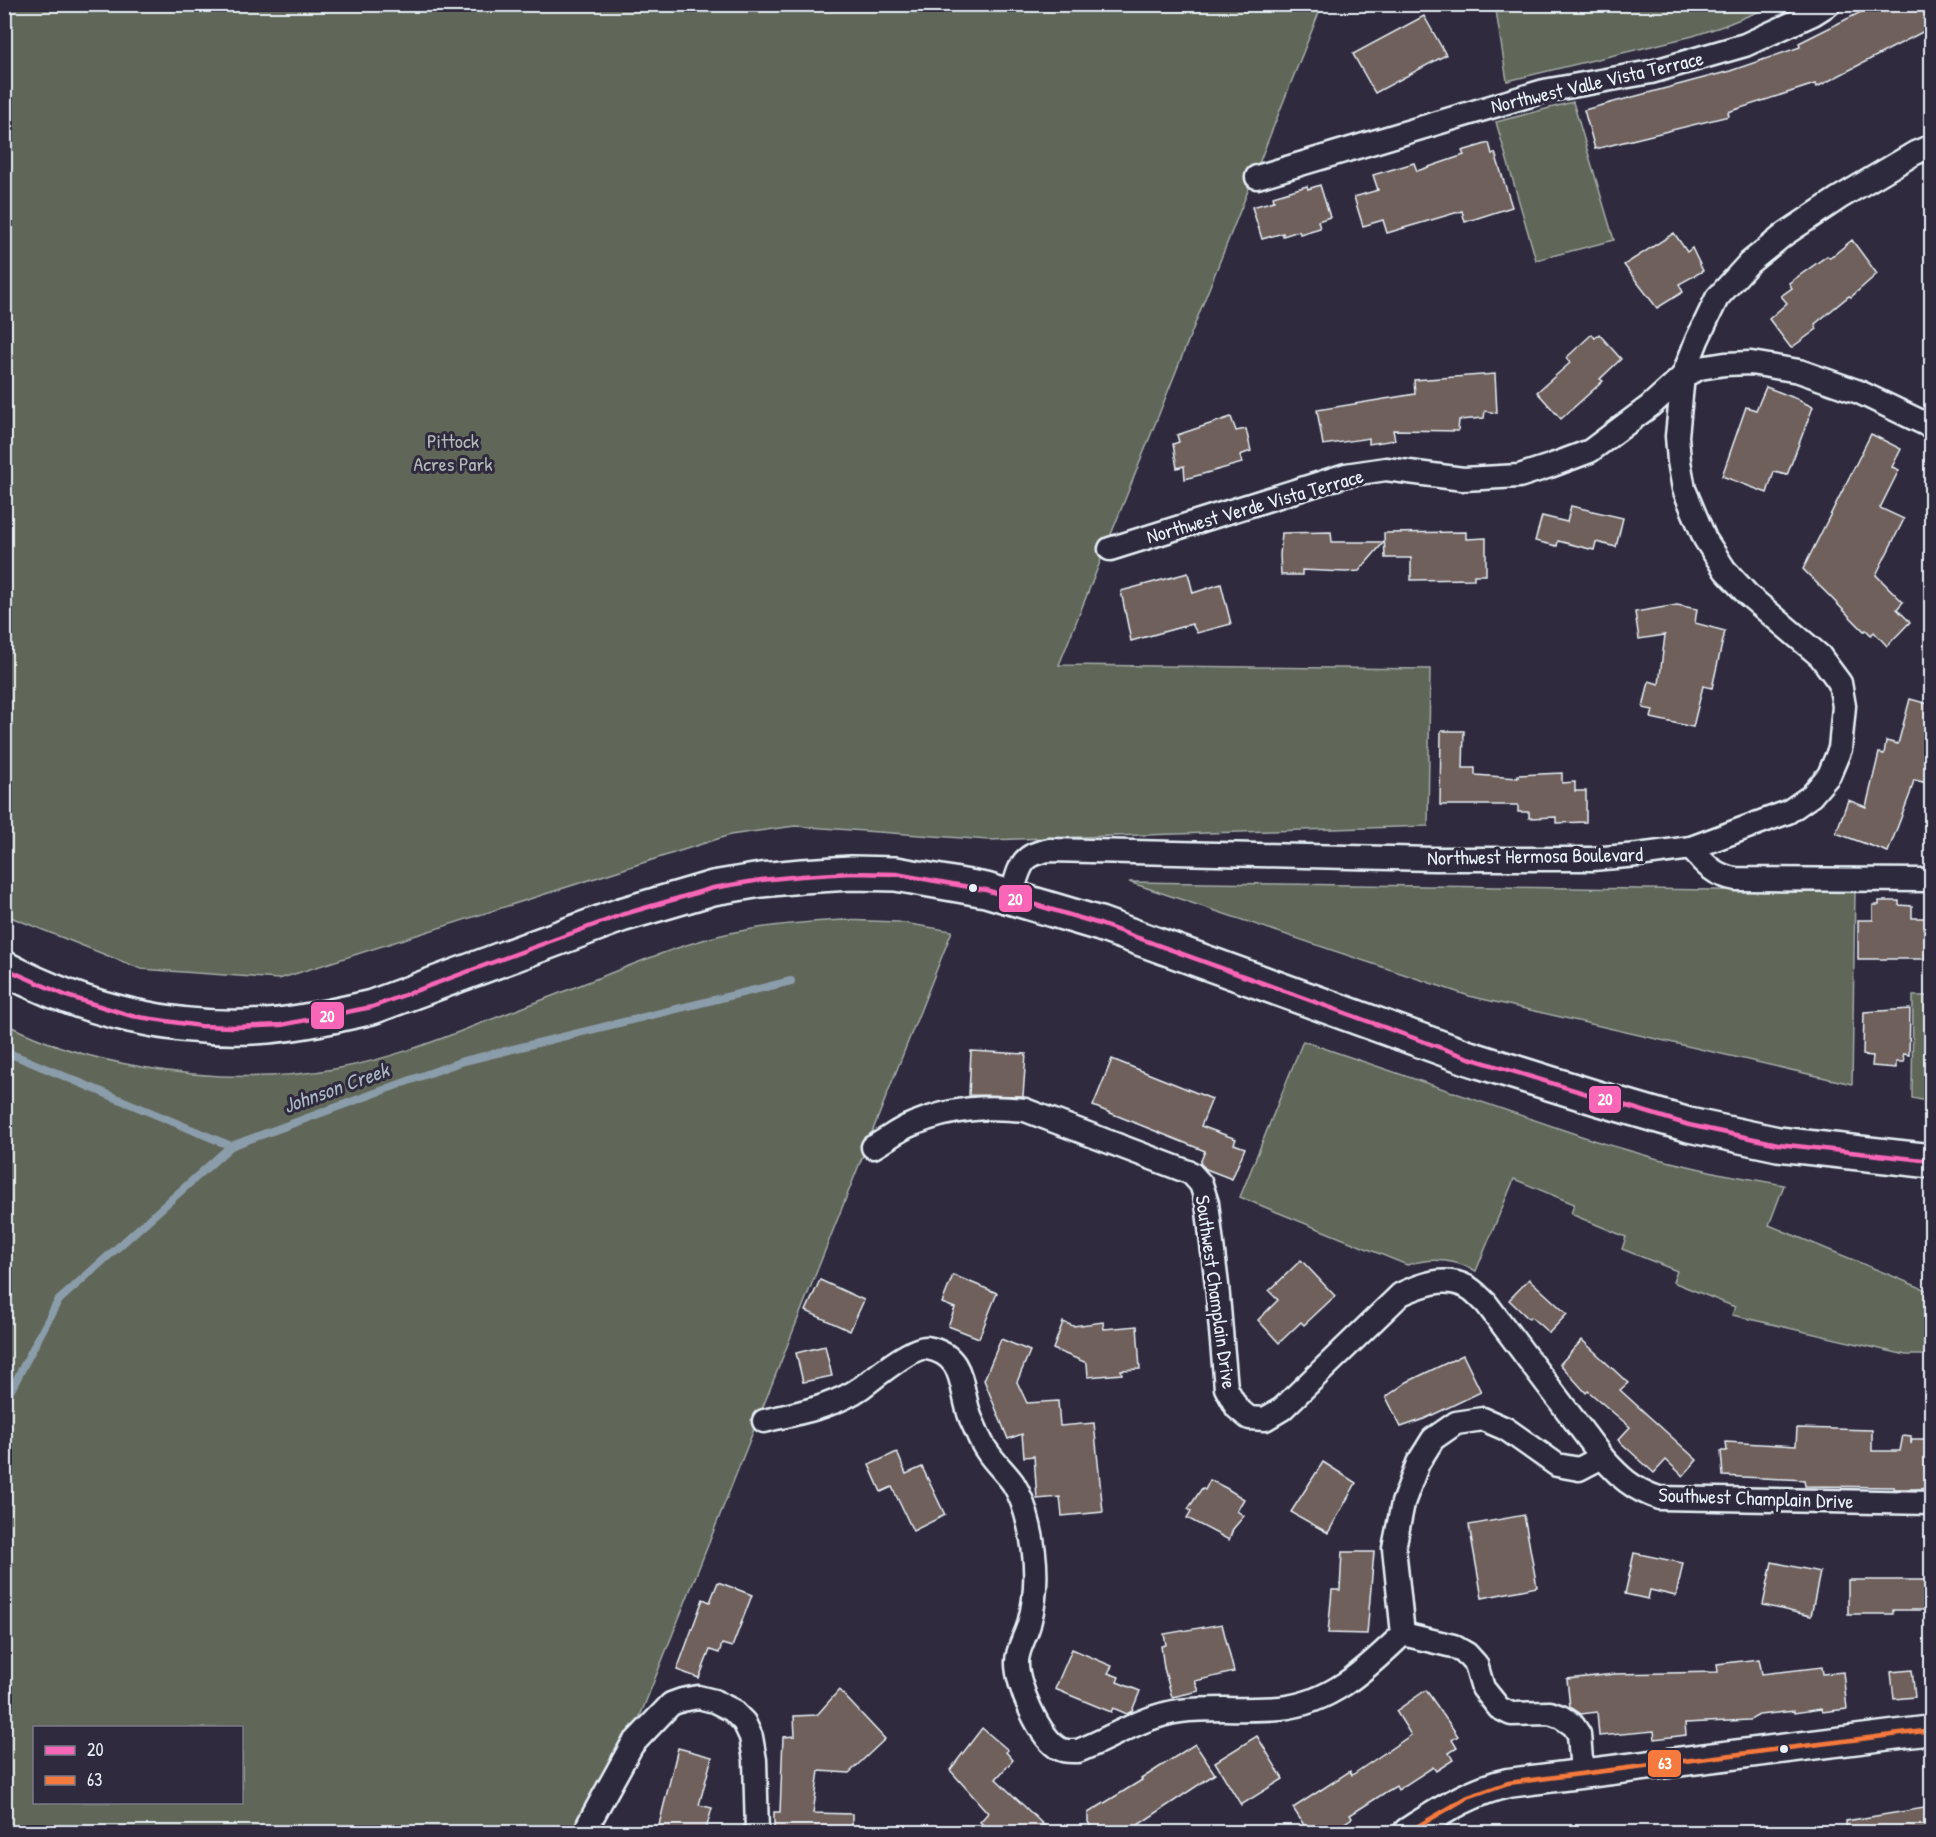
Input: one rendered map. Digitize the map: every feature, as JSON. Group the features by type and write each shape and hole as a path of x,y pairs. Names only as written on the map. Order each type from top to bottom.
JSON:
{"main road":[{"path":"4,968 69,996 137,1017 174,1023 268,1026 372,1007 584,928 674,898 713,888 802,876 851,873 896,874 1011,896 1100,924 1469,1058 1689,1125 1778,1144 1932,1161"}],"street":[{"name":"Northwest Valle Vista Terrace","path":"1257,177 1544,91 1651,72 1745,45 1813,14 1829,4"},
{"name":"Northwest Hermosa Boulevard","path":"1011,896 1024,861 1030,855 1049,850 1526,860 1592,859 1691,848 1788,812 1811,796 1829,775 1840,750 1844,706 1840,683 1808,645 1748,595 1725,570 1705,539 1684,489 1679,461 1677,436 1683,376 1717,298 1749,263 1785,234 1839,198 1915,153 1932,146"},
{"name":"Northwest Verde Vista Terrace","path":"1110,549 1346,475 1386,469 1463,479 1520,476 1540,470 1590,451 1650,406 1683,376 1700,368 1725,364 1751,363 1799,371 1858,392 1932,427"},
{"path":"1691,848 1713,871 1730,878 1932,880"},
{"name":"Southwest Champlain Drive","path":"873,1147 913,1124 965,1108 997,1107 1025,1110 1191,1173 1201,1184 1207,1203 1218,1285 1226,1388 1237,1408 1249,1418 1265,1419 1282,1409 1401,1294 1426,1283 1450,1282 1467,1287 1486,1303 1602,1457 1630,1486 1659,1498 1932,1503"},
{"path":"764,1421 820,1407 855,1392 906,1356 924,1347 943,1353 954,1361 970,1416 986,1450 1014,1484 1029,1524 1036,1567 1035,1591 1032,1612 1017,1656 1017,1675 1030,1711 1049,1740 1061,1749 1078,1751 1143,1721 1180,1711 1280,1708 1314,1701 1353,1679 1403,1634"},
{"path":"1403,1634 1394,1548 1403,1503 1418,1463 1433,1439 1456,1423 1483,1419 1506,1429 1557,1464 1579,1469 1602,1457"},
{"path":"1403,1634 1453,1646 1467,1654 1476,1664 1484,1688 1499,1708 1511,1714 1550,1713 1573,1725 1579,1734 1582,1773"},
{"path":"586,1833 589,1823 632,1745 671,1704 698,1697 714,1701 732,1710 744,1722 751,1737 755,1760 756,1833"},
{"path":"1408,1833 1446,1808 1485,1789 1508,1783 1932,1730"}],"green space":[{"path":"1495,4 1775,5 1693,36 1507,81"},
{"name":"Pittock Acres Park","path":"4,5 1322,5 1059,665 1430,669 1428,826 989,840 795,826 730,835 279,979 141,969 4,913"},
{"path":"1573,102 1614,240 1536,260 1496,122"},
{"path":"1129,882 1855,892 1852,1084 1469,996"},
{"path":"843,920 898,922 952,931 594,1832 5,1832 4,1023 71,1050 124,1064 167,1071 217,1076 291,1075 316,1072 376,1060 411,1049 699,941 761,927"},
{"path":"1913,996 1931,996 1931,1102 1912,1098"},
{"path":"1303,1041 1596,1141 1658,1159 1784,1185 1769,1225 1931,1292 1931,1355 1906,1355 1732,1315 1735,1307 1673,1282 1677,1271 1622,1249 1626,1237 1571,1214 1574,1204 1514,1179 1476,1271 1443,1260 1407,1265 1240,1197"}],"building":[{"path":"1859,4 1924,4 1932,19 1932,27 1817,87 1815,84 1728,112 1729,116 1595,149 1584,110 1730,71 1800,47 1799,43 1863,11"},
{"path":"1424,16 1446,55 1375,93 1353,54"},
{"path":"1489,143 1492,154 1495,153 1512,207 1465,222 1462,211 1387,233 1383,220 1363,226 1354,197 1378,190 1373,175 1414,163 1417,171 1464,155 1462,151"},
{"path":"1320,185 1330,217 1318,221 1320,228 1300,234 1299,231 1283,236 1283,233 1262,239 1252,207 1274,201 1273,196 1307,186 1308,189"},
{"path":"1674,233 1687,252 1692,248 1703,271 1679,284 1683,292 1657,308 1624,265"},
{"path":"1852,240 1877,274 1815,324 1817,329 1791,348 1769,319 1787,303 1781,296 1792,288 1789,283 1827,256 1830,258"},
{"path":"1592,334 1595,338 1599,334 1621,359 1600,379 1603,381 1561,419 1537,392 1570,363 1566,358"},
{"path":"1495,374 1497,413 1485,411 1484,418 1459,420 1458,431 1393,430 1395,440 1369,444 1369,438 1323,445 1317,410 1415,394 1414,380"},
{"path":"1766,387 1813,407 1787,475 1774,472 1767,493 1722,476 1746,407 1756,410"},
{"path":"1231,417 1236,431 1246,429 1251,451 1240,455 1242,463 1185,479 1184,466 1177,468 1173,444 1179,442 1177,435"},
{"path":"1871,434 1901,449 1892,467 1899,470 1880,508 1904,519 1876,575 1903,602 1897,609 1910,622 1887,646 1874,632 1871,635 1866,630 1864,631 1803,569"},
{"path":"1571,506 1623,518 1616,547 1596,542 1594,550 1558,541 1557,546 1535,541 1542,516 1567,522"},
{"path":"1331,532 1332,542 1384,542 1359,571 1302,570 1302,575 1281,575 1282,533"},
{"path":"1466,532 1466,539 1486,538 1486,575 1474,575 1474,579 1411,580 1411,558 1385,558 1384,533"},
{"path":"1188,573 1193,593 1221,584 1231,624 1197,633 1192,624 1131,641 1121,591"},
{"path":"1677,605 1697,609 1695,623 1725,631 1712,688 1703,686 1693,727 1651,718 1653,710 1643,708 1649,681 1659,684 1665,635 1639,639 1635,612"},
{"path":"1910,699 1932,705 1932,731 1925,758 1932,759 1932,784 1914,780 1888,852 1836,833 1848,800 1866,807 1879,753 1884,754 1886,741 1898,744"},
{"path":"1441,731 1464,731 1463,768 1475,768 1475,775 1518,778 1518,775 1562,773 1562,783 1575,782 1575,791 1586,791 1586,822 1556,823 1556,817 1529,818 1529,812 1518,812 1518,805 1440,805"},
{"path":"1879,901 1899,901 1899,905 1912,906 1912,918 1932,918 1932,959 1858,959 1858,920 1873,920 1873,905 1879,905"},
{"path":"1910,1009 1909,1055 1903,1054 1904,1062 1896,1062 1896,1068 1872,1066 1873,1056 1863,1055 1864,1012"},
{"path":"971,1051 1026,1054 1023,1096 969,1095"},
{"path":"1112,1059 1212,1099 1201,1126 1236,1139 1234,1144 1245,1148 1232,1179 1206,1169 1200,1163 1205,1151 1093,1106"},
{"path":"1301,1260 1335,1296 1304,1325 1301,1322 1279,1343 1258,1320 1278,1300 1269,1291"},
{"path":"953,1275 997,1293 979,1338 948,1326 955,1308 942,1303"},
{"path":"1529,1279 1567,1314 1549,1333 1531,1317 1529,1319 1509,1300"},
{"path":"820,1280 864,1300 850,1331 806,1311"},
{"path":"1063,1322 1073,1326 1103,1322 1104,1329 1137,1326 1140,1369 1121,1370 1122,1374 1088,1377 1087,1363 1053,1349"},
{"path":"1001,1339 1030,1351 1017,1382 1027,1403 1058,1401 1060,1426 1094,1423 1103,1512 1062,1516 1060,1497 1037,1499 1034,1456 1024,1457 1022,1434 1008,1439 984,1380"},
{"path":"1582,1340 1628,1383 1620,1390 1697,1460 1683,1476 1666,1460 1654,1473 1618,1440 1630,1427 1588,1391 1586,1393 1560,1364"},
{"path":"825,1346 832,1376 803,1382 796,1353"},
{"path":"1463,1355 1481,1392 1424,1419 1401,1427 1386,1397 1407,1382"},
{"path":"1797,1428 1872,1430 1872,1451 1900,1451 1903,1435 1911,1436 1911,1444 1912,1439 1932,1439 1932,1488 1805,1486 1804,1480 1723,1476 1721,1451 1727,1451 1726,1442 1796,1446"},
{"path":"897,1452 906,1474 922,1467 945,1515 913,1531 892,1487 881,1492 869,1465"},
{"path":"1323,1462 1356,1483 1328,1533 1291,1512"},
{"path":"1210,1480 1244,1499 1237,1511 1244,1516 1233,1529 1229,1540 1187,1518 1191,1511 1188,1509 1202,1488 1205,1490"},
{"path":"1524,1515 1537,1587 1482,1598 1469,1525"},
{"path":"1342,1552 1374,1552 1367,1634 1328,1633 1332,1590 1340,1590"},
{"path":"1634,1553 1683,1563 1676,1596 1650,1590 1648,1599 1625,1594"},
{"path":"1772,1562 1820,1572 1811,1616 1763,1605"},
{"path":"1848,1580 1932,1580 1932,1610 1893,1610 1893,1614 1848,1614"},
{"path":"718,1582 752,1595 732,1647 722,1644 719,1653 710,1650 699,1678 677,1670 703,1599 710,1602"},
{"path":"1222,1624 1234,1672 1195,1681 1199,1691 1172,1697 1161,1646 1166,1645 1164,1634"},
{"path":"1072,1649 1112,1666 1108,1673 1119,1677 1117,1682 1140,1691 1132,1711 1127,1714 1113,1708 1111,1712 1055,1689"},
{"path":"1759,1659 1762,1674 1822,1667 1823,1674 1843,1672 1847,1709 1822,1712 1821,1709 1794,1713 1794,1711 1759,1715 1750,1720 1685,1723 1686,1735 1655,1739 1654,1731 1599,1736 1597,1712 1581,1714 1570,1707 1567,1679 1615,1674 1718,1672 1717,1664"},
{"path":"1912,1670 1915,1697 1894,1699 1891,1672"},
{"path":"839,1690 885,1739 849,1773 819,1771 813,1813 852,1814 852,1833 774,1833 774,1812 780,1812 783,1737 795,1736 794,1716 817,1715"},
{"path":"1426,1690 1458,1736 1452,1740 1457,1748 1449,1753 1453,1760 1436,1771 1433,1767 1398,1790 1396,1786 1350,1815 1352,1818 1330,1833 1309,1833 1293,1808 1350,1771 1352,1775 1411,1735 1396,1711"},
{"path":"982,1728 1008,1750 1006,1752 1013,1760 996,1779 1052,1833 991,1833 980,1822 988,1813 950,1770"},
{"path":"1257,1736 1283,1779 1241,1805 1215,1762"},
{"path":"1195,1744 1215,1774 1126,1833 1095,1833 1088,1822 1088,1813"},
{"path":"678,1748 712,1757 699,1805 712,1808 705,1833 657,1833"},
{"path":"1930,1807 1932,1833 1847,1833 1846,1821"}],"waterway":[{"name":"Johnson Creek","path":"4,1403 58,1301 231,1146 460,1062 791,981"},
{"path":"4,1051 231,1146"}],"transit line":[{"name":"20","path":"4,968 67,996 132,1016 200,1026 281,1025 372,1007 621,915 713,888 802,876 851,873 896,874 986,890 1100,924 1469,1058 1689,1125 1778,1144 1932,1161"},
{"name":"63","path":"1408,1832 1468,1797 1508,1783 1932,1730"}]}
